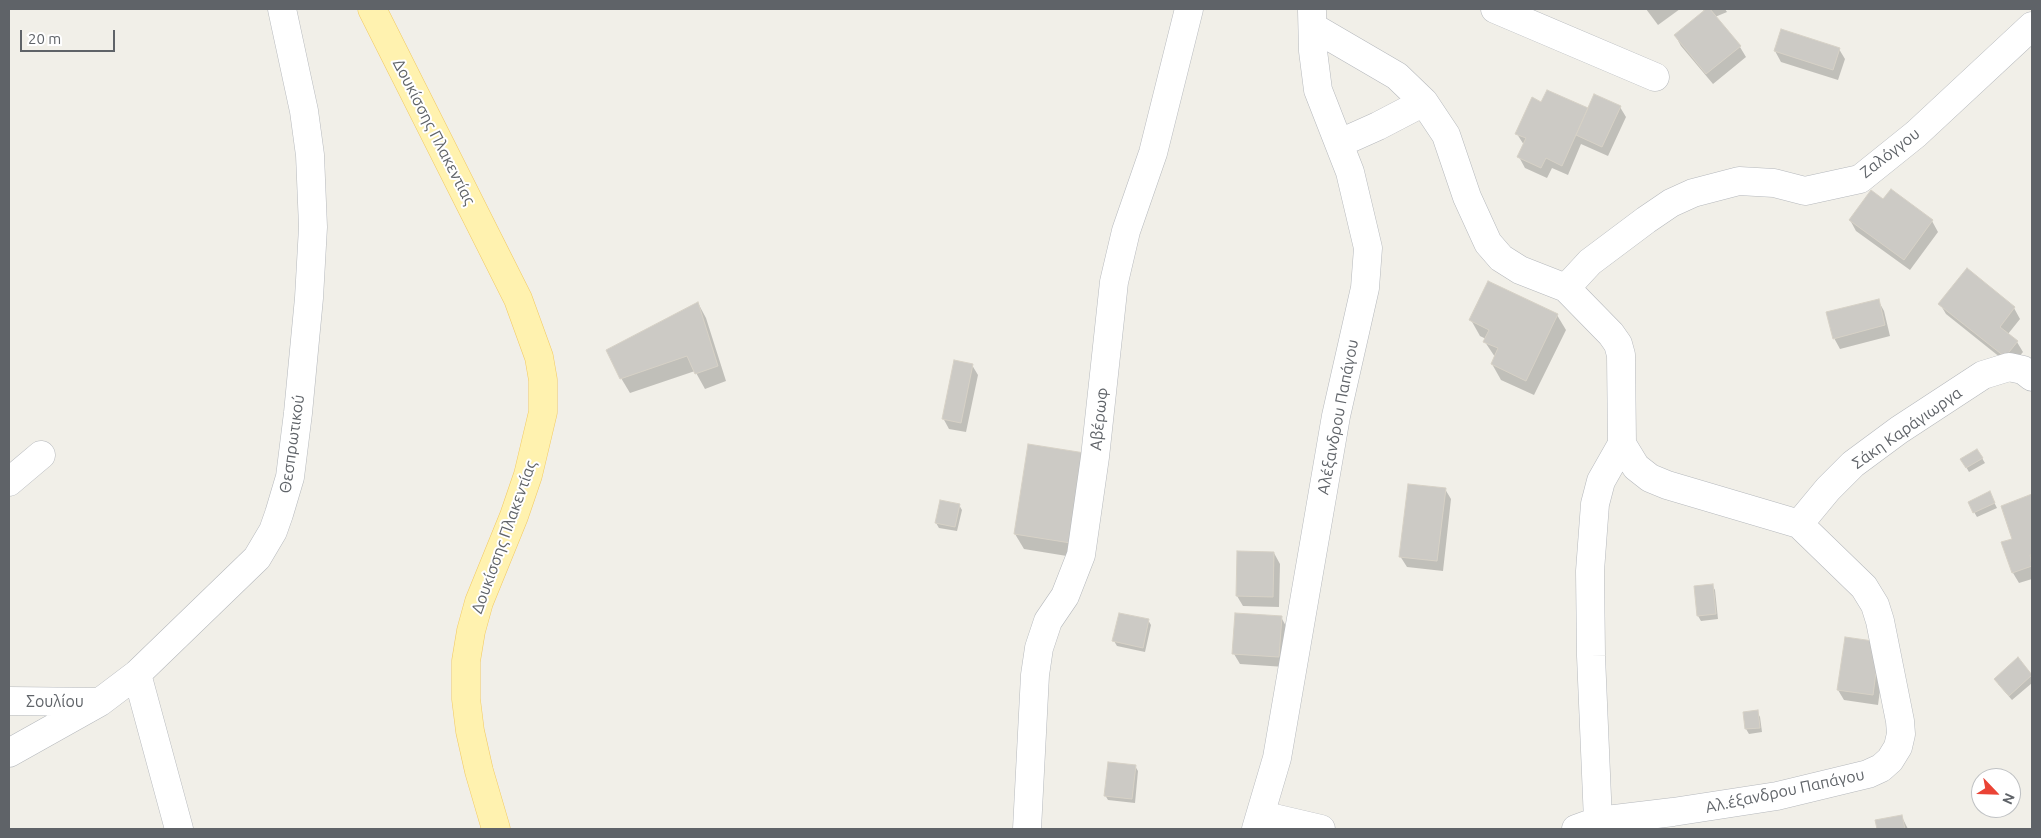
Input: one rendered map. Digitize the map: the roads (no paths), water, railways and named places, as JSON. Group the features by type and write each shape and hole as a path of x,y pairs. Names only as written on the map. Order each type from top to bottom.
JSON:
{"main road":[{"name":"Δουκίσσης Πλακεντίας","path":"372,9 518,299 536,348 542,380 543,412 528,475 514,516 479,602 471,631 466,661 466,699 470,731 479,771 496,829"}],"street":[{"name":"Θεσπρωτικού","path":"9,753 100,702 137,674 257,558 273,531 286,495 290,477 309,298 313,193 304,111 282,9"},
{"name":"Αβέρωφ","path":"1027,829 1035,676 1039,648 1048,621 1065,596 1081,555 1095,457 1114,282 1126,231 1153,153 1189,9"},
{"path":"1495,9 1655,78"},
{"path":"1313,18 1397,76 1424,102 1446,135 1467,197 1488,243 1501,258 1520,270 1566,288 1611,334 1618,344 1623,372 1622,444 1601,481 1595,504 1590,571 1591,656 1587,825"},
{"name":"Αλέξανδρου Παπάγου","path":"1259,822 1277,758 1336,416 1365,288 1368,248 1352,179 1340,143 1318,90 1313,51 1313,18"},
{"name":"Ζαλόγγου","path":"1566,288 1590,262 1639,225 1672,203 1693,193 1739,181 1774,183 1805,191 1860,179 1916,134 2032,26"},
{"path":"1340,143 1424,102"},
{"name":"Σάκη Καράγιωργα","path":"1799,524 1828,489 1853,464 1899,430 1983,375 2010,367 2023,370 2032,377"},
{"name":"Αλ.έξανδρου Παπάγου","path":"1587,825 1777,796 1868,774 1881,768 1890,760 1898,747 1901,734 1880,620 1875,605 1864,587 1852,574 1799,524 1709,498 1650,478 1636,466 1622,444"},
{"path":"9,482 41,455"},
{"path":"137,674 178,829"},
{"name":"Σουλίου","path":"9,701 100,702"},
{"path":"1259,822 1321,829"}]}
